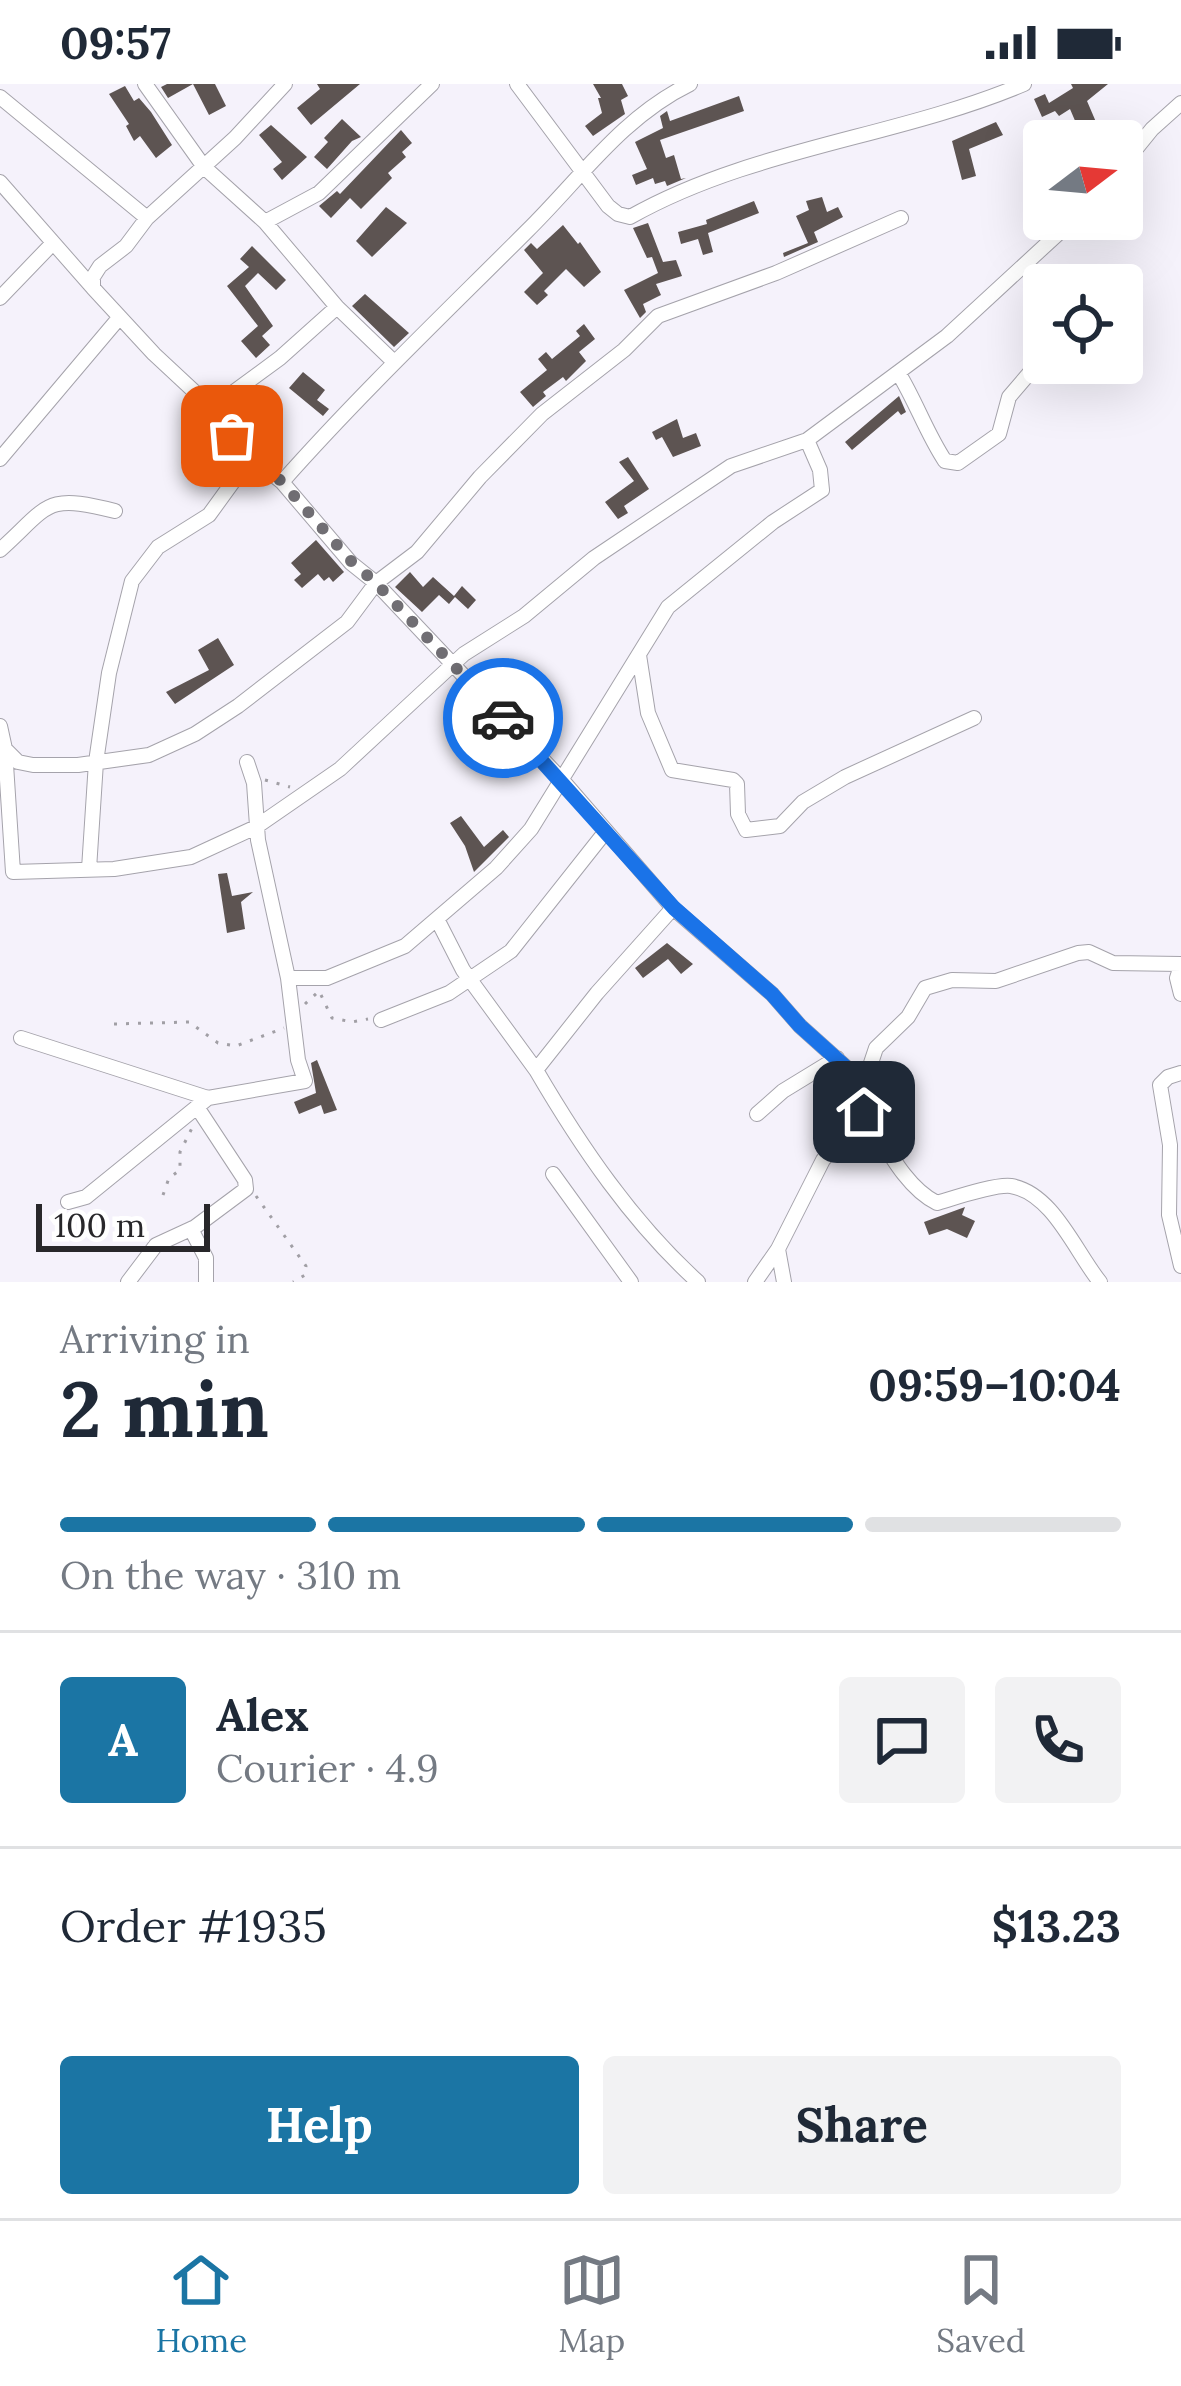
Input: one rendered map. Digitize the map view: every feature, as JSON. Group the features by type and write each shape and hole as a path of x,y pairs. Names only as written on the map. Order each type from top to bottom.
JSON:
{"street":[{"path":"145,84 204,167 265,222 337,307 393,361"},
{"path":"92,288 100,266 285,84"},
{"path":"265,222 319,193 432,84"},
{"path":"517,84 608,206 630,217 700,183 980,103 1024,84"},
{"path":"527,97 543,84"},
{"path":"282,482 393,361 527,231 583,169 638,116 690,84"},
{"path":"1,101 147,218"},
{"path":"1143,140 1181,103"},
{"path":"0,182 118,318 212,408 251,457 282,482 352,562 563,781 674,908 859,1079 864,1112 901,1171 926,1198 937,1203 1012,1186 1032,1195 1047,1208 1100,1282"},
{"path":"5,749 18,762 33,765 96,762 149,755 195,734 347,622 376,583 417,552 480,477 542,414 624,350 658,316 776,273 901,218"},
{"path":"0,726 13,872 114,869 191,857 303,797 376,739 453,665 524,616 594,557 749,457 807,440 899,374 1050,240"},
{"path":"0,298 51,244"},
{"path":"212,408 280,358 337,307"},
{"path":"0,459 118,318"},
{"path":"899,374 919,404 945,461 958,464 999,434 1010,397 1023,381"},
{"path":"288,978 322,985 405,946 496,868 531,829 563,781 668,607 773,522 822,490 820,470 807,440"},
{"path":"89,869 96,762 109,674 132,581 158,548 208,515 251,457"},
{"path":"0,550 50,503 68,501 115,511"},
{"path":"639,656 648,712 672,770 733,780 738,814 746,830 780,826 789,812 845,776 974,718"},
{"path":"68,1202 86,1197 203,1108 305,1081 256,826 250,770"},
{"path":"381,1020 449,993 511,951 606,831"},
{"path":"536,1070 674,908"},
{"path":"438,921 468,978 536,1070 620,1198 668,1255 698,1282"},
{"path":"859,1079 869,1069 876,1048 933,984 996,981 1089,952 1113,963 1181,965 1177,978 1181,994"},
{"path":"21,1037 203,1108 245,1180 242,1193 191,1229 156,1244 128,1282"},
{"path":"757,1114 783,1091 838,1058"},
{"path":"1181,1073 1168,1076 1160,1085 1170,1145 1168,1215 1181,1266"},
{"path":"755,1282 778,1249 823,1160 864,1112"},
{"path":"553,1174 626,1280"},
{"path":"191,1229 206,1258 206,1282"},
{"path":"778,1249 784,1282"}],"path":[{"path":"250,770 303,797"},
{"path":"114,1024 189,1022 218,1043 236,1046 293,1023 322,985 332,1018 381,1020"},
{"path":"164,1195 169,1178 180,1170 180,1152 203,1108"},
{"path":"245,1180 306,1266 305,1274 293,1282"}],"building":[{"path":"193,84 168,98 161,87"},
{"path":"193,84 215,84 226,106 209,115"},
{"path":"317,84 360,84 311,125 297,108 320,89"},
{"path":"593,84 622,84 628,96 621,100 625,114 593,136 585,126 602,113"},
{"path":"1071,84 1108,84 1087,101 1095,120 1075,120 1070,109 1059,116 1055,111 1042,117 1034,99 1045,94 1049,103 1073,88"},
{"path":"125,86 134,101 139,98 151,112 172,145 156,158 140,136 134,141 109,94"},
{"path":"739,96 744,111 660,140 666,158 674,155 681,179 686,178 667,186 665,181 655,184 653,178 636,185 632,175 647,169 635,142 663,128 660,116 667,111 670,121"},
{"path":"342,119 361,137 327,169 314,157"},
{"path":"996,122 1003,135 969,149 976,176 962,180 952,141"},
{"path":"271,125 307,157 282,180 273,169 282,162 259,135"},
{"path":"401,130 412,143 402,152 406,157 388,173 392,178 361,209 350,198 331,218 319,206 337,191 340,194"},
{"path":"822,197 827,212 838,207 843,217 814,232 818,242 784,257 783,253 808,243 796,216 809,210 806,201"},
{"path":"754,201 759,213 708,233 713,252 703,255 698,239 681,244 678,232"},
{"path":"386,207 407,223 372,257 356,241"},
{"path":"648,223 663,262 676,260 682,276 656,284 661,295 643,304 646,312 640,318 624,290 658,273 633,228"},
{"path":"563,225 601,272 584,287 566,269 537,305 524,292 543,273 524,250 531,243 537,249"},
{"path":"252,246 286,280 276,290 258,273 245,286 273,326 262,336 270,345 256,358 241,341 258,326 227,286 249,267 240,259"},
{"path":"365,294 409,333 394,347 352,306"},
{"path":"584,324 595,339 579,352 586,361 566,381 563,377 543,392 546,396 533,407 520,392 547,370 538,359 546,352 552,359 580,336 576,331"},
{"path":"303,372 325,390 317,400 329,409 323,416 289,388"},
{"path":"899,396 906,412 898,411 852,450 845,442"},
{"path":"677,419 683,438 696,433 701,446 673,457 662,437 656,440 652,432"},
{"path":"628,457 649,489 624,506 628,513 618,519 605,502 634,481 619,462"},
{"path":"316,540 344,572 333,582 318,574 302,588 294,580 301,574 291,563"},
{"path":"410,572 423,587 433,577 454,596 462,586 476,600 468,609 455,597 449,604 439,595 422,612 395,587"},
{"path":"218,638 234,665 175,704 166,692 209,670 198,650"},
{"path":"461,816 484,847 503,830 509,837 474,872 450,823"},
{"path":"227,873 232,896 253,892 241,902 245,929 227,933 218,874"},
{"path":"667,943 693,964 681,974 668,959 643,978 635,968"},
{"path":"317,1060 337,1110 324,1114 321,1105 299,1114 294,1102 316,1093 311,1063"},
{"path":"965,1207 962,1215 975,1221 967,1238 947,1229 929,1235 924,1222"}],"way so far":[{"path":"232,436 282,482 503,718"}],"route":[{"path":"503,718 674,908 859,1079 864,1112"}]}
